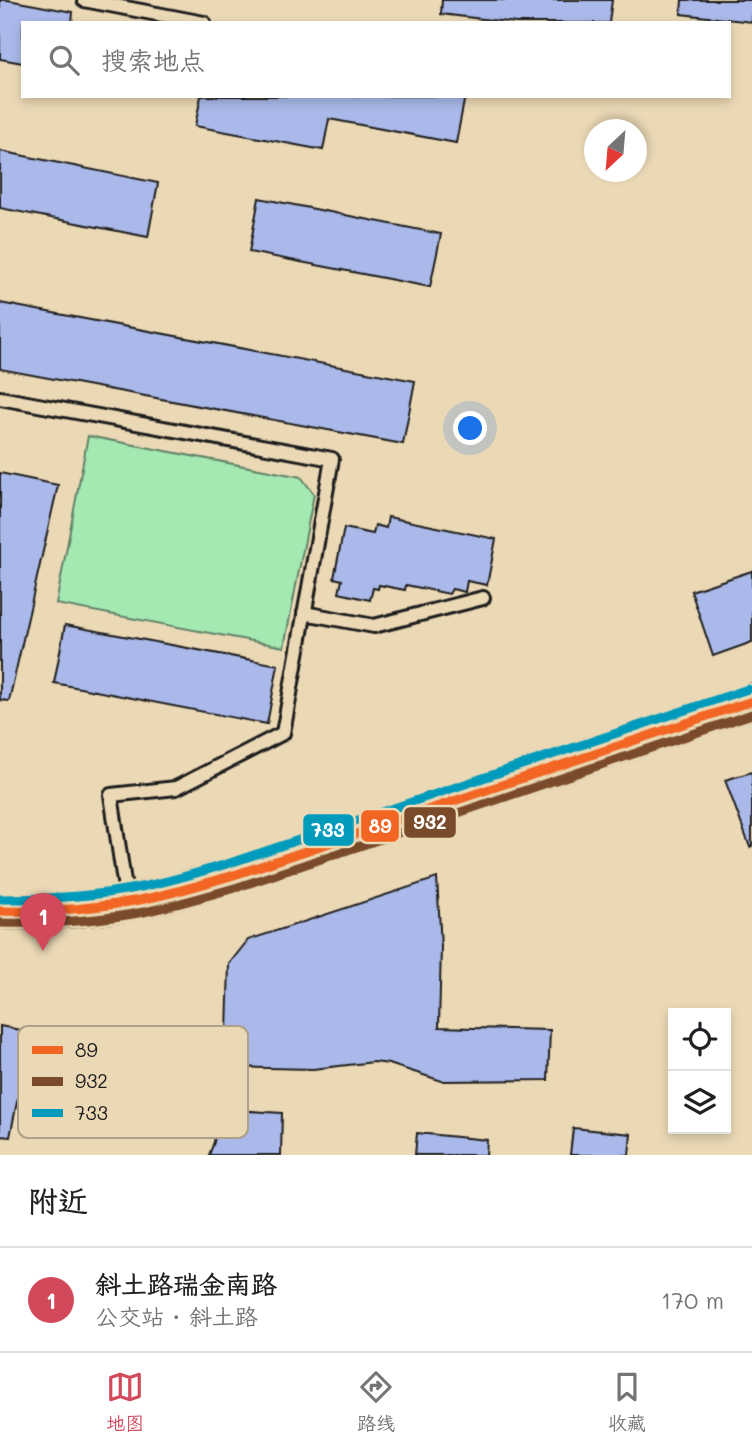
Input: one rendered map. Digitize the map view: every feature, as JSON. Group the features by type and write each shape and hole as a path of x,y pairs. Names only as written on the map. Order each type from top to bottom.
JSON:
{"main road":[{"path":"0,911 45,912 127,903 177,892 752,701"}],"lane":[{"path":"84,0 194,21"},
{"path":"0,398 332,459 283,733 176,788 111,796 127,903"},
{"path":"304,613 374,626 483,598"}],"green space":[{"path":"88,436 301,477 314,494 284,647 56,604"}],"building":[{"path":"0,0 73,12 72,21 21,21 21,63 0,59"},
{"path":"442,0 612,0 609,21 499,21 441,14"},
{"path":"682,0 752,0 752,22 681,14"},
{"path":"201,98 465,98 456,143 329,119 323,150 195,126"},
{"path":"0,151 158,183 148,237 0,208"},
{"path":"259,198 441,234 430,287 249,252"},
{"path":"0,303 415,381 403,444 0,369"},
{"path":"0,473 58,485 9,701 0,700"},
{"path":"388,517 496,539 487,585 467,581 465,592 452,589 449,594 406,585 405,590 379,585 378,589 373,588 370,600 339,593 342,580 334,578 344,528 373,534 375,525 386,528"},
{"path":"752,571 752,642 713,656 691,591"},
{"path":"65,625 278,665 267,724 54,683"},
{"path":"752,772 752,846 750,847 725,780"},
{"path":"437,878 441,946 439,1027 550,1030 548,1080 442,1081 389,1064 374,1062 313,1069 248,1068 248,1026 227,1026 229,964 248,940"},
{"path":"0,1026 18,1029 18,1097 10,1137 0,1136"},
{"path":"248,1111 282,1113 281,1155 209,1155 214,1138 248,1138"},
{"path":"573,1128 631,1134 629,1155 570,1155"},
{"path":"417,1133 487,1140 486,1155 415,1155"}],"transit line":[{"name":"733","path":"0,899 106,893 186,876 748,689"},
{"name":"89","path":"0,911 105,906 187,889 752,701"},
{"name":"932","path":"0,923 109,918 203,897 752,714"}],"place":[{"name":"斜土路瑞金南路","path":"43,951"}]}
